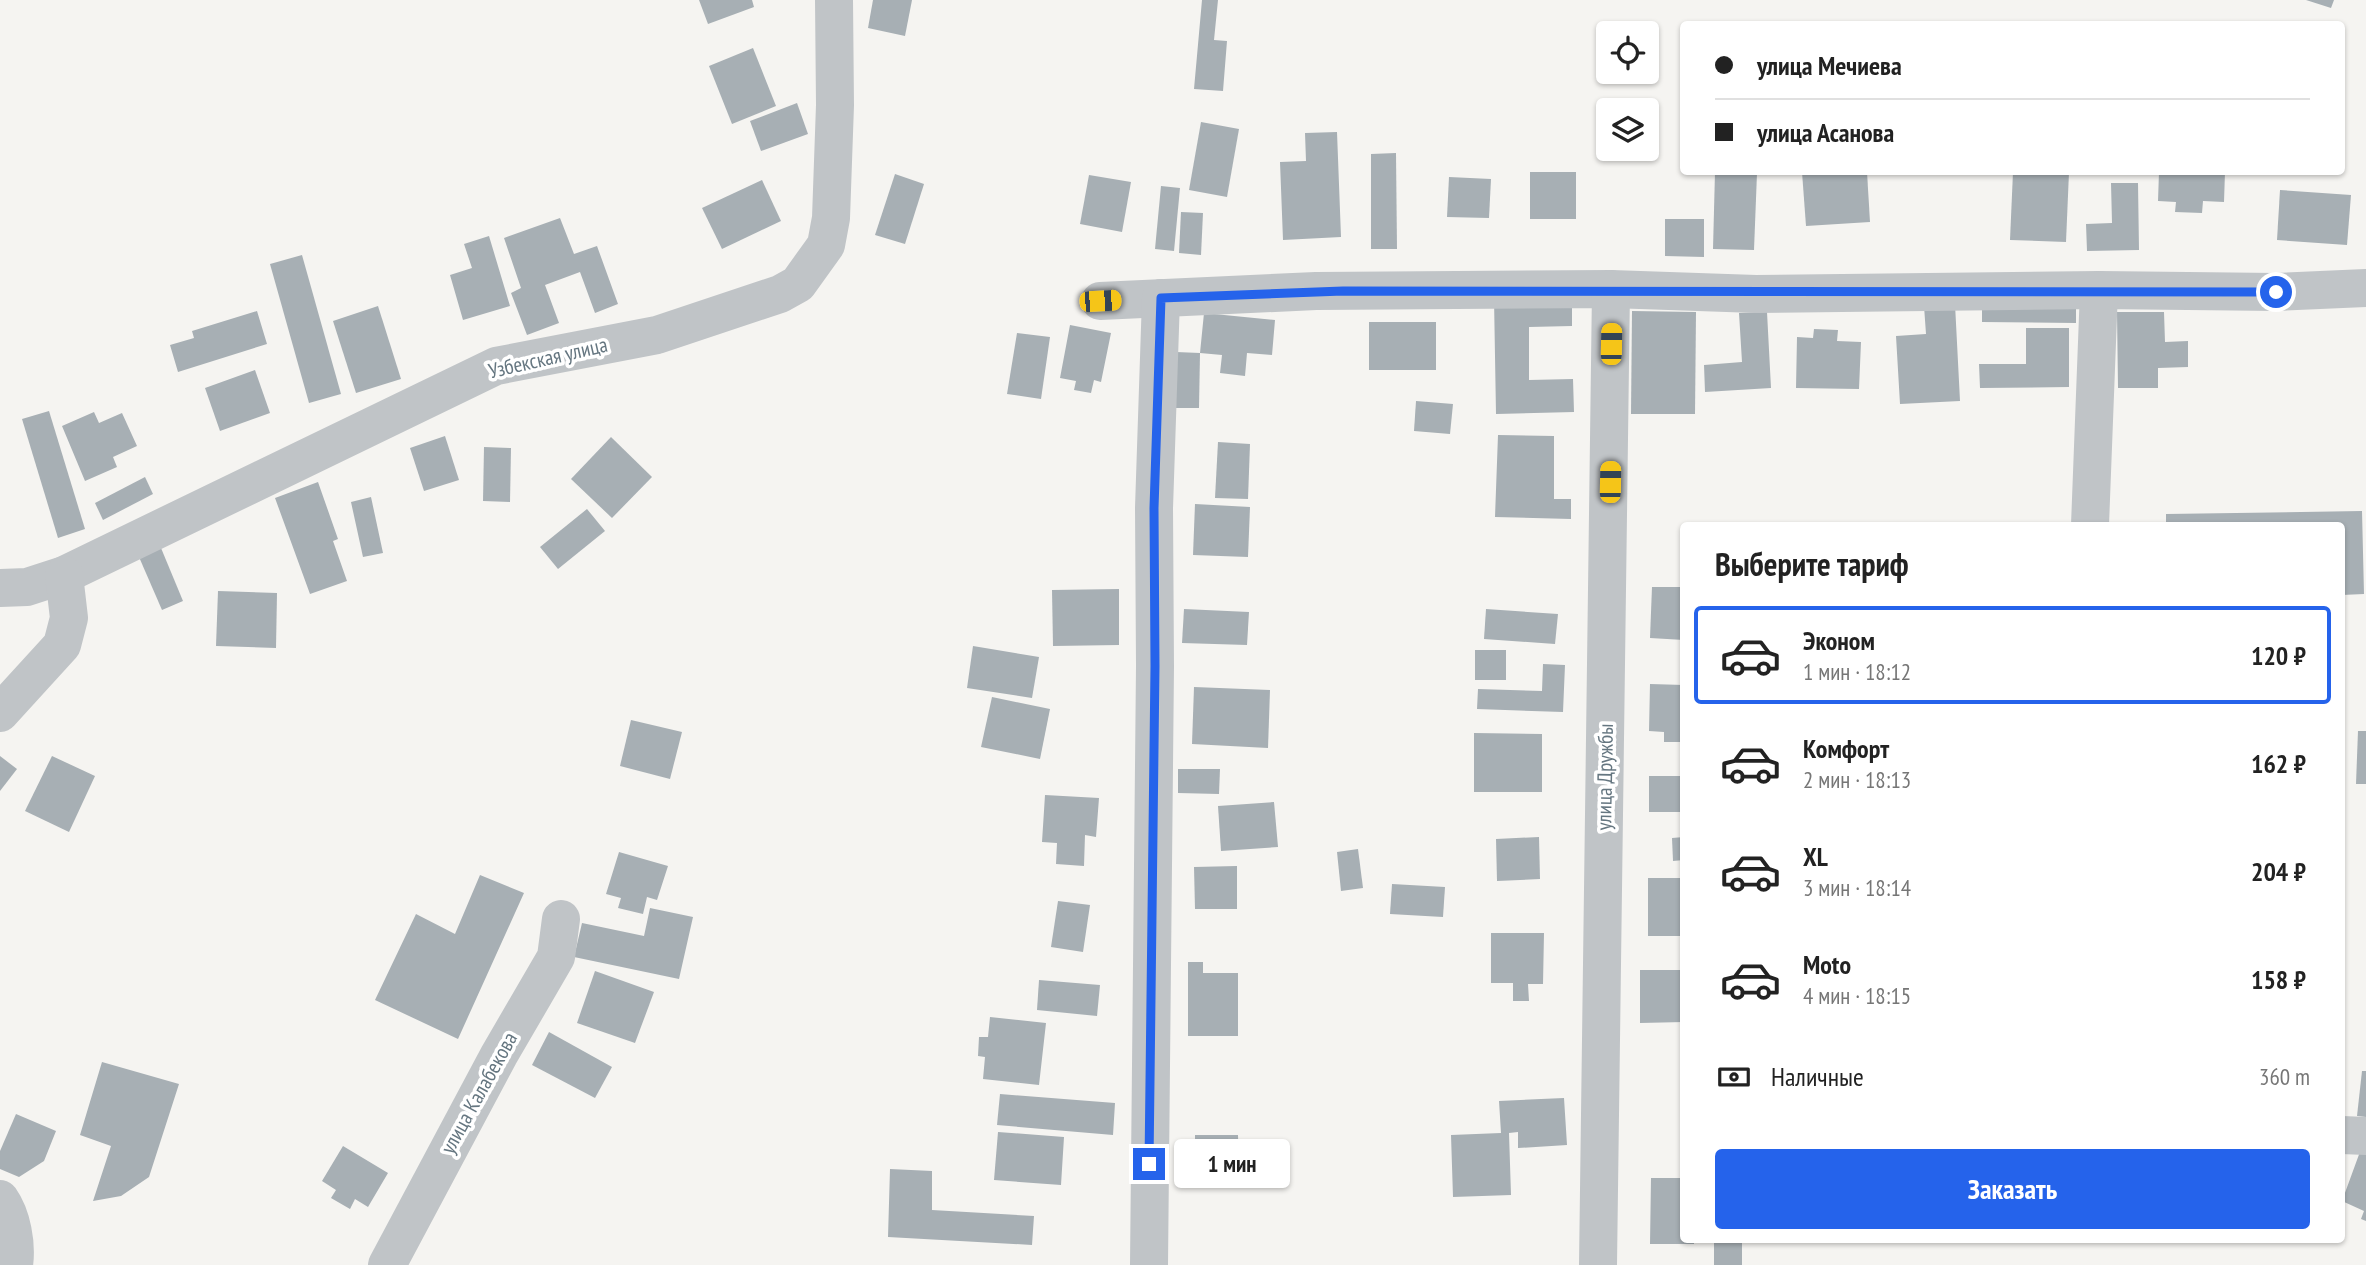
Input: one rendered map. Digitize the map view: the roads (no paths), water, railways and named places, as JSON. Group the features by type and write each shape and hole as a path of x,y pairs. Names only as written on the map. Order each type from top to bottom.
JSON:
{"street":[{"name":"Узбекская улица","path":"0,588 27,587 64,575 496,366 657,335 779,294 798,284 826,246 831,218 835,105 834,0"},
{"path":"1100,301 1316,291 1611,289 1756,294 2099,290 2276,292 2366,288"},
{"name":"улица Дружбы","path":"1598,1265 1611,289"},
{"path":"2090,522 2099,290"},
{"path":"1149,1265 1154,508 1161,298"},
{"path":"0,713 62,645 69,618 64,575"},
{"name":"улица Калабекова","path":"387,1265 499,1055 556,957 561,919"},
{"path":"2345,1135 2366,1136"},
{"path":"0,1199 7,1209 16,1253 14,1265"}]}
